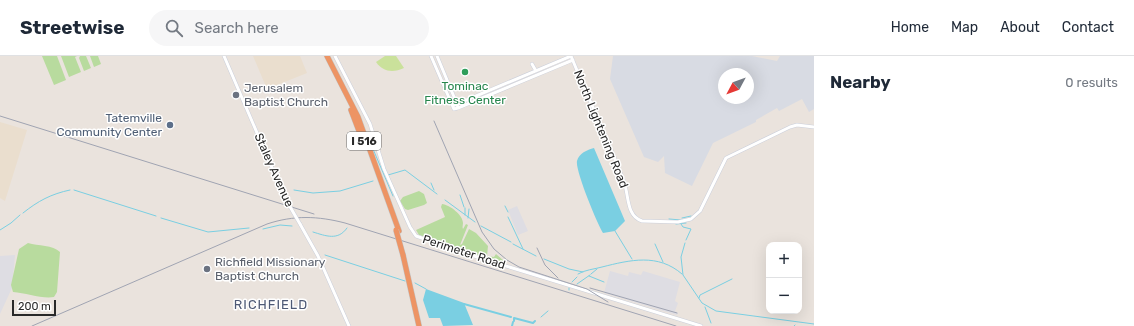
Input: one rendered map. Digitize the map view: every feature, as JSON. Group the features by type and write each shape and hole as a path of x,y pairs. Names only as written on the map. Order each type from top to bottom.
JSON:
{"highway":[{"name":"I 516","path":"324,56 352,112 397,230"},
{"name":"I 516","path":"327,56 358,117 397,230 422,326"},
{"name":"I 516","path":"404,256 419,326"}],"street":[{"name":"Staley Avenue","path":"224,56 285,198 318,256 349,326"},
{"name":"Perimeter Road","path":"335,56 370,124 384,169 410,227 416,236 482,259 701,326"},
{"path":"437,56 457,105 435,63 432,57 437,56"},
{"path":"457,105 572,57"},
{"name":"North Lightening Road","path":"572,57 623,179 632,212 642,222 678,222 691,219 700,211 726,158 790,127 797,125 814,127"},
{"path":"435,63 440,62"},
{"path":"457,105 536,71 559,63"},
{"path":"532,64 536,71"}],"shaded area":[{"path":"253,56 300,56 307,73 267,89"},
{"path":"613,56 752,56 777,61 780,56 814,56 814,109 809,112 802,99 779,111 777,108 756,120 756,122 713,143 692,186 665,173 664,156 658,162 644,157 610,79"},
{"path":"0,122 27,130 5,201 0,198"},
{"path":"517,206 528,231 518,235 508,210"},
{"path":"15,255 12,288 0,314 0,256"},
{"path":"610,271 628,276 629,272 641,275 643,271 680,282 675,301 678,303 675,311 678,313 677,315 604,293"}],"green space":[{"path":"42,56 57,56 66,80 54,85"},
{"path":"61,56 77,56 75,57 81,72 69,77"},
{"path":"80,56 86,56 91,68 84,71 79,58"},
{"path":"90,56 98,56 101,64 94,67"},
{"path":"385,56 396,56 404,68 396,71 385,70 376,62"},
{"path":"419,191 424,194 427,203 408,210 405,209 400,201 403,197"},
{"path":"442,204 449,206 456,211 461,217 463,229 466,224 468,225 460,245 462,244 469,229 476,233 488,246 487,256 494,257 496,254 504,261 502,263 419,235 416,230 445,217 441,207"},
{"path":"28,243 49,247 60,252 57,292 54,297 44,297 13,292 11,285 19,249"}],"water":[{"path":"594,148 625,221 615,231 603,233 579,175 577,166 578,158 584,152"},
{"path":"426,289 464,303 473,325 443,326 440,318 429,318 423,300"}],"waterway":[{"path":"370,142 393,196"},
{"path":"388,175 405,170 437,194"},
{"path":"294,190 313,193 340,191 373,181"},
{"path":"431,183 434,190"},
{"path":"23,213 45,198 70,190"},
{"path":"74,190 156,216"},
{"path":"460,195 464,207"},
{"path":"445,200 475,222"},
{"path":"505,206 508,212"},
{"path":"465,208 465,215"},
{"path":"468,218 469,209"},
{"path":"0,230 20,215"},
{"path":"682,218 691,216"},
{"path":"508,217 523,249"},
{"path":"161,218 208,232 249,228"},
{"path":"669,219 681,220"},
{"path":"676,224 686,223"},
{"path":"681,224 683,227 691,229 686,240"},
{"path":"263,229 280,225 292,226"},
{"path":"481,226 511,242"},
{"path":"313,232 327,236 336,236 340,235 347,228"},
{"path":"615,231 632,259"},
{"path":"685,243 681,257 683,275 702,303 716,311 814,324"},
{"path":"513,244 536,256"},
{"path":"655,244 663,262"},
{"path":"325,255 405,281"},
{"path":"544,259 569,269 583,272"},
{"path":"578,274 623,262 644,260 663,263 673,267 682,274"},
{"path":"591,274 597,269"},
{"path":"577,284 590,275"},
{"path":"589,276 604,282"},
{"path":"572,282 577,277"},
{"path":"699,298 700,295 732,279"},
{"path":"415,283 426,289"},
{"path":"464,304 511,317"},
{"path":"705,307 711,323"},
{"path":"541,317 548,311"},
{"path":"514,321 514,318 533,323 535,321"},
{"path":"512,326 513,322"}],"railway":[{"path":"0,116 314,214"},
{"path":"434,121 482,232 494,249 507,260 519,267 587,289 608,302"},
{"path":"32,326 267,224 296,218 316,218 345,223 676,326"},
{"path":"537,248 545,265 558,278"},
{"path":"590,288 677,313"}],"place":[{"name":"Tominac Fitness Center","path":"465,72"},
{"name":"Jerusalem Baptist Church","path":"236,95"},
{"name":"Tatemville Community Center","path":"170,125"},
{"name":"Richfield Missionary Baptist Church","path":"207,269"}],"district":[{"name":"RICHFIELD","path":"271,304"}]}
